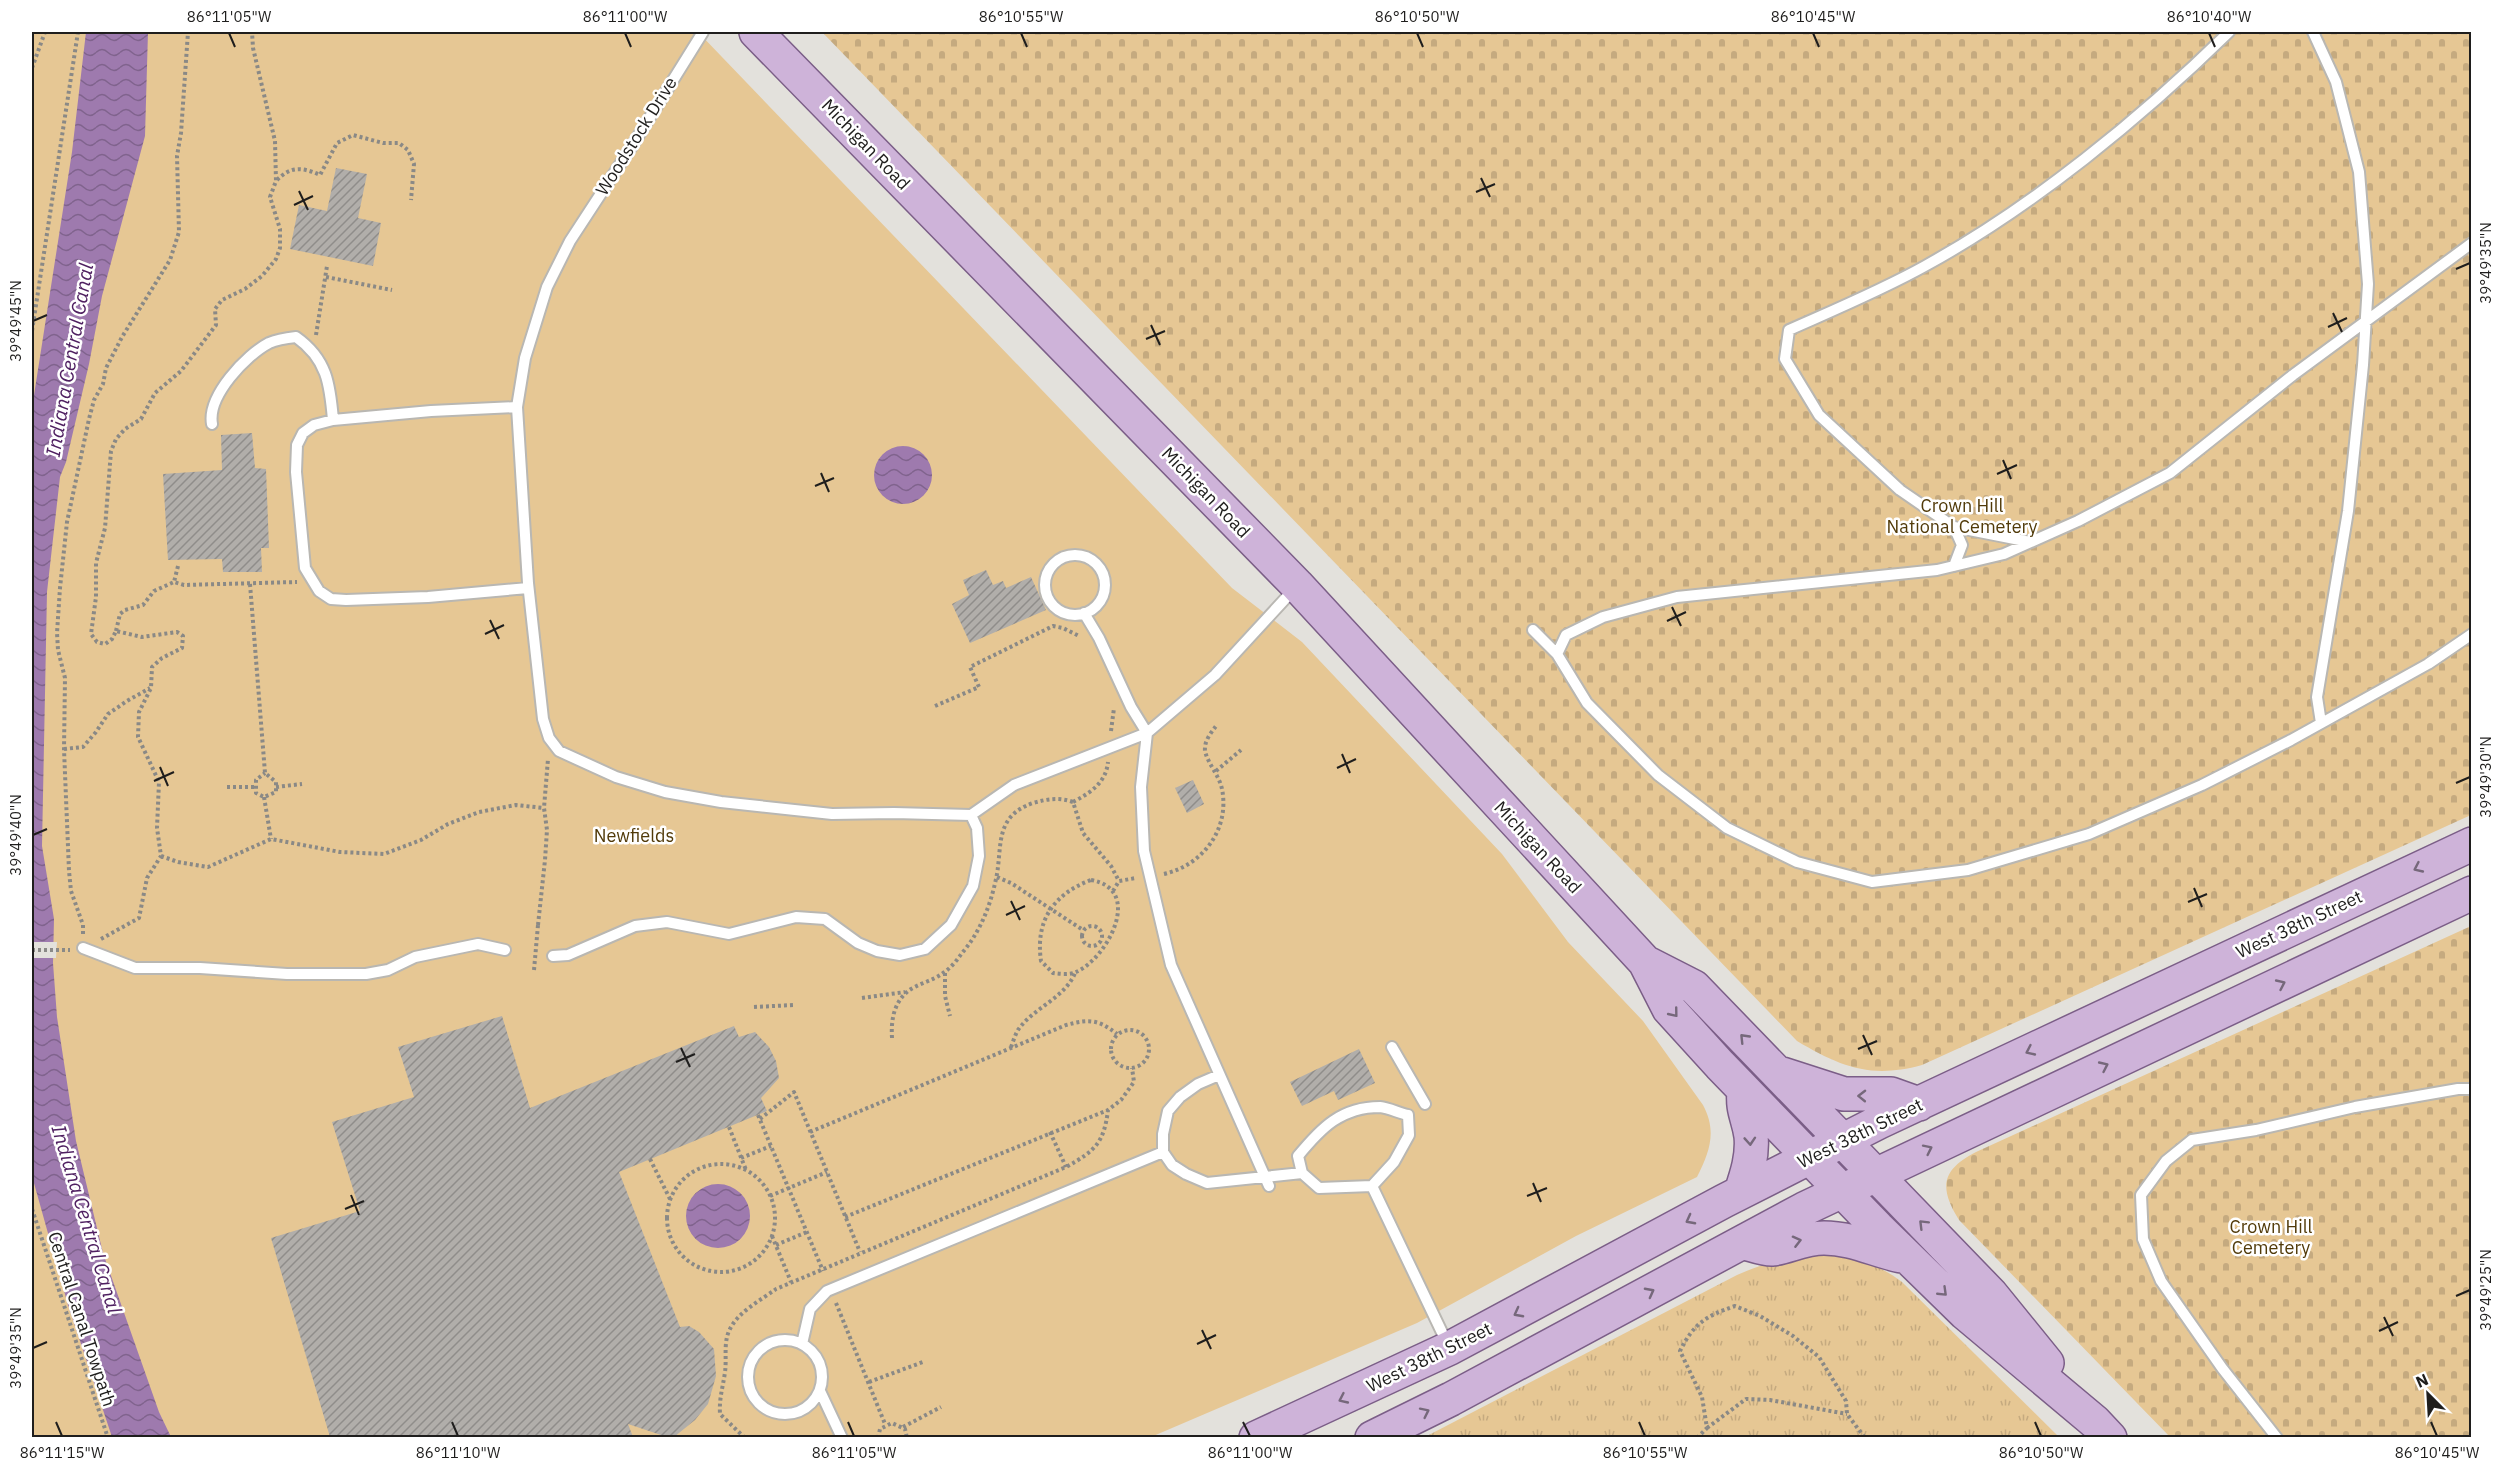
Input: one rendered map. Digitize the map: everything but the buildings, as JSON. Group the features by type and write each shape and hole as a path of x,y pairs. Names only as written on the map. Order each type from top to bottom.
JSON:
{"main road":[{"name":"Michigan Road","path":"756,32 1297,585 1645,962 1669,1009 1744,1090 1906,1257 1965,1313 2102,1430"},
{"name":"West 38th Street","path":"1256,1437 1450,1348 1741,1192 1827,1175 1860,1159 1919,1104 2472,844"},
{"name":"West 38th Street","path":"1372,1437 1451,1399 1740,1242 1827,1175 2472,893"},
{"name":"Michigan Road","path":"1645,962 1694,987 1991,1294 2102,1430"},
{"path":"1776,1072 1844,1094 1876,1096 1891,1094 1919,1104"},
{"path":"1741,1192 1750,1161 1751,1144 1749,1128 1742,1107 1744,1090"},
{"path":"1740,1242 1771,1249 1806,1239 1837,1238 1860,1242 1884,1252 1906,1257"}],"lane":[{"name":"Woodstock Drive","path":"703,32 570,241 547,287 525,358 517,407 528,588 543,720 549,738 559,751 616,777 665,792 721,802 832,814 971,815"},
{"path":"2030,542 1954,527 1900,490 1819,416 1785,359 1789,330 1925,266 2023,204 2122,128 2229,32"},
{"path":"2313,32 2336,82 2359,172 2368,284 2348,511 2317,697 2321,723"},
{"path":"1557,654 1566,634 1603,617 1677,597 1937,570 2004,554 2079,521 2170,472 2293,375 2472,243"},
{"path":"212,424 217,396 235,372 255,352 271,342 297,337 313,350 323,367 332,396 333,420"},
{"path":"517,407 431,411 333,420 315,425 303,433 297,445 296,472 302,554 310,580 319,591 331,599 428,597 528,588"},
{"path":"1954,527 1962,545 1954,566"},
{"path":"1079,555 1089,558 1103,573 1105,583 1100,601 1093,609 1084,613 1065,613 1056,608 1045,590 1045,580 1049,570 1055,562 1065,556 1079,555"},
{"path":"554,956 568,955 635,926 667,922 729,934 796,917 825,919 858,943 877,951 900,955 925,949 951,925 973,886 979,856 977,828 971,815 1014,786 1147,733 1215,675 1297,585"},
{"path":"1084,613 1099,638 1131,707 1147,733 1141,787 1144,851 1171,964 1268,1181"},
{"path":"1533,630 1557,654 1587,703 1658,775 1727,828 1797,862 1872,882 1968,870 2090,834 2202,785 2321,723 2428,664 2472,634"},
{"path":"83,948 135,968 200,968 288,974 366,974 388,970 415,957 478,944 505,950"},
{"path":"1392,1047 1425,1104"},
{"path":"1219,1074 1198,1084 1180,1097 1168,1112 1162,1134 1163,1152 1173,1165 1185,1174 1206,1183 1268,1181 1302,1173"},
{"path":"2277,1437 2222,1368 2161,1281 2143,1239 2141,1195 2166,1161 2192,1140 2256,1130 2355,1107 2458,1089 2472,1089"},
{"path":"1381,1107 1408,1115 1408,1135 1394,1162 1372,1186 1319,1188 1302,1173 1298,1156 1317,1132 1343,1114 1381,1107"},
{"path":"802,1344 810,1309 831,1290 1163,1152"},
{"path":"1372,1186 1450,1348"},
{"path":"780,1340 802,1344 813,1351 821,1366 820,1391 812,1403 801,1411 785,1415 773,1413 761,1406 753,1396 748,1384 749,1365 755,1354 765,1346 780,1340"},
{"path":"820,1391 843,1437"}],"path":[{"path":"32,68 45,32"},
{"path":"32,331 78,32"},
{"path":"116,631 142,637 177,632 183,636 182,648 162,658 152,667 151,688 140,712 138,737 159,782 157,828 161,856 147,878 140,918 83,948 83,926 71,891 64,749 65,678 58,650 57,633 67,522 89,419 94,400 103,384 106,368 122,337 170,260 179,232 177,156 181,133 188,32"},
{"path":"252,32 253,48 275,141 276,181 270,197 280,229 280,248 276,259 262,276 245,289 222,300 215,309 216,325 182,371 155,393 141,419 125,429 116,439 111,451 105,528 96,563 96,597 91,634 97,642 105,644 112,639 120,614 125,609 143,605 154,591 174,582 194,585 310,580"},
{"path":"276,181 286,171 298,168 320,175 337,142 353,135 383,143 399,143 408,150 414,164 411,200"},
{"path":"313,350 327,266"},
{"path":"326,277 392,290"},
{"path":"174,582 178,566"},
{"path":"250,584 265,773 276,782 276,792 264,797 256,793 254,787 256,780 265,773"},
{"path":"935,706 979,687 970,667 1053,626 1063,628 1083,639"},
{"path":"64,749 83,747 108,714 127,700 151,688"},
{"path":"862,998 907,992 945,972 973,940 982,925 996,877 999,852 1009,818 1024,806 1047,798 1073,802 1092,792 1103,779 1107,769 1114,702"},
{"path":"534,970 547,830 544,808 548,754 543,720"},
{"path":"1113,891 1119,881 1167,874 1183,868 1198,858 1215,837 1224,806 1216,771 1205,751 1207,739 1216,726"},
{"path":"1216,771 1241,750"},
{"path":"276,787 302,784"},
{"path":"227,787 254,787"},
{"path":"264,797 271,839"},
{"path":"1073,802 1083,832 1111,866 1119,881"},
{"path":"161,856 178,862 208,867 271,839 340,852 384,854 421,840 479,812 516,805 544,808"},
{"path":"996,877 1011,883 1083,930"},
{"path":"1010,1048 1017,1031 1031,1016 1064,990 1075,973 1099,954 1103,942 1114,930 1119,901 1104,882 1091,880 1062,894 1042,925 1039,936 1041,961 1053,973 1075,973"},
{"path":"1088,926 1098,928 1102,933 1103,942 1093,946 1086,945 1082,940 1083,930 1088,926"},
{"path":"32,950 69,950"},
{"path":"945,972 945,996 950,1016"},
{"path":"892,1038 891,1019 907,992"},
{"path":"754,1007 794,1005"},
{"path":"810,1132 1066,1025 1085,1020 1104,1024 1117,1034"},
{"path":"1132,1030 1142,1034 1148,1042 1147,1057 1140,1065 1132,1068 1120,1065 1113,1058 1110,1048 1117,1034 1132,1030"},
{"path":"846,1217 1108,1110 1121,1100 1134,1082 1132,1068"},
{"path":"860,1252 794,1092 759,1117 885,1424"},
{"path":"729,1127 746,1170"},
{"path":"1050,1132 1066,1167"},
{"path":"741,1158 771,1146"},
{"path":"650,1160 670,1201"},
{"path":"722,1164 746,1170 763,1184 770,1196 775,1212 772,1236 764,1251 743,1267 725,1271 699,1267 685,1257 674,1244 668,1218 670,1201 678,1186 698,1170 722,1164"},
{"path":"770,1196 827,1172"},
{"name":"Central Canal Towpath","path":"32,1209 108,1437"},
{"path":"776,1245 807,1232"},
{"path":"772,1236 792,1282"},
{"path":"1707,1428 1702,1397 1680,1351 1690,1332 1710,1314 1735,1306 1760,1316 1793,1336 1819,1357 1846,1401 1847,1414 1865,1437"},
{"path":"869,1382 923,1362"},
{"path":"1697,1437 1746,1399 1770,1400 1847,1414"},
{"path":"903,1427 941,1407"},
{"path":"878,1437 880,1429 892,1422 903,1427 907,1437"}],"green space":[{"name":"Newfields","path":"32,32 698,32 1232,588 1302,642 1502,854 1568,942 1643,1021 1703,1105 1711,1132 1708,1150 1697,1177 1576,1236 1417,1323 1151,1437 32,1437"},
{"name":"Crown Hill National Cemetery","path":"822,32 2471,32 2471,815 1922,1065 1887,1071 1872,1070 1842,1064 1828,1058 1797,1041"},
{"name":"Crown Hill Cemetery","path":"2471,926 2471,1437 2170,1437 1959,1220 1946,1189 1950,1173 1964,1159 1976,1152"},
{"path":"1831,1254 1868,1264 1902,1282 2059,1437 1423,1438 1737,1275 1783,1260"}],"water":[{"name":"Indiana Central Canal","path":"86,32 148,32 145,136 102,296 89,364 66,462 60,477 47,592 42,846 54,919 53,963 57,1017 76,1141 103,1253 159,1412 171,1437 112,1437 68,1305 32,1176 32,408 72,152"},
{"path":"903,446 919,451 927,459 932,475 927,491 919,499 903,504 887,499 879,491 874,475 879,459 887,451"},
{"path":"712,1184 724,1184 741,1193 748,1204 750,1216 748,1228 741,1239 724,1248 712,1248 700,1243 691,1234 686,1222 686,1210 691,1198 700,1189"}],"pier":[{"path":"32,942 57,942 56,958 32,958"}]}
